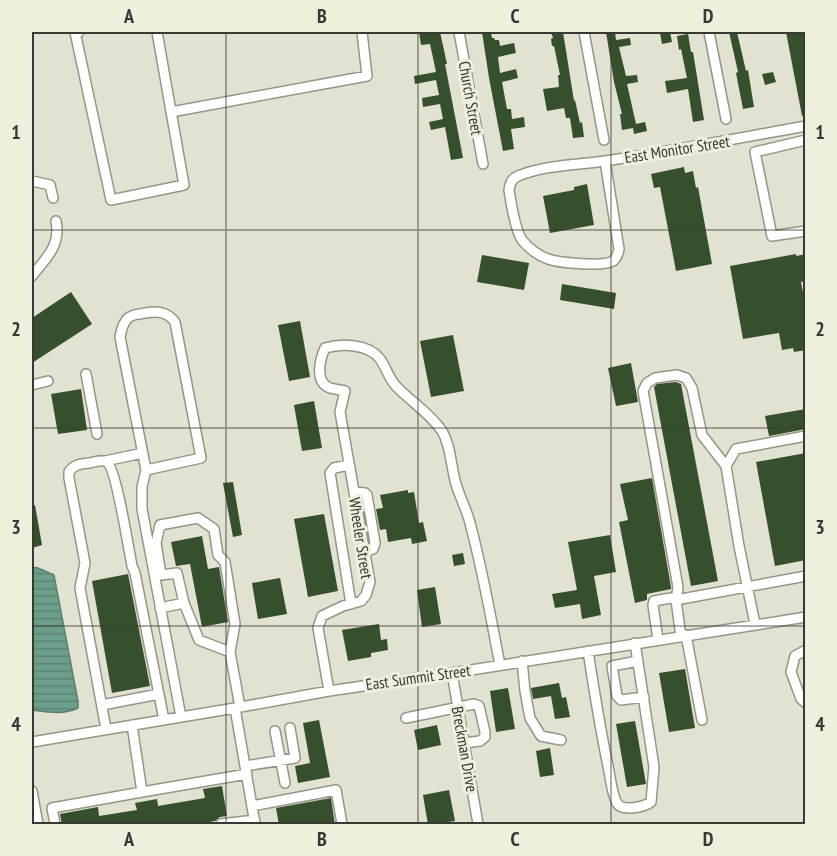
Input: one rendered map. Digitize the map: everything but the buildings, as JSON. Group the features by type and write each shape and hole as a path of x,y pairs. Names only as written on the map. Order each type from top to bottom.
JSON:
{"street":[{"path":"79,32 75,32 111,200 184,185 157,32"},
{"path":"171,112 367,76 362,32"},
{"name":"Church Street","path":"459,32 483,164"},
{"path":"584,32 604,140"},
{"path":"709,32 726,119"},
{"name":"East Monitor Street","path":"605,161 619,249 615,259 610,263 602,264 555,261 540,255 522,240 518,233 509,190 510,183 518,176 547,168 605,161 806,126"},
{"path":"806,140 755,152 772,236 806,231"},
{"path":"32,181 50,185 53,198"},
{"path":"32,276 56,244 56,221"},
{"path":"146,470 201,458 175,322 170,316 154,311 128,318 120,337 146,470 142,487 141,509 158,576"},
{"name":"Wheeler Street","path":"329,691 318,628 322,616 362,601 370,582 340,412 345,391 328,387 322,380 319,369 325,348 337,345 375,352 395,386 421,408 444,434 456,484 471,524 500,665"},
{"path":"86,374 97,434"},
{"path":"702,720 676,600 678,587 643,391 647,383 655,378 678,375 686,378 692,388 702,435 726,466 755,624"},
{"path":"32,385 48,381"},
{"path":"726,466 736,449 806,436"},
{"path":"106,729 80,588 85,563 69,472 75,466 142,453"},
{"path":"105,461 111,466 115,482 164,720"},
{"path":"349,465 334,468 330,473 351,604"},
{"path":"181,717 160,608 156,543 160,525 198,518 214,529 218,555 225,562 235,624 230,651 255,822 221,825"},
{"path":"158,576 177,573 184,603 199,640 230,651"},
{"path":"658,640 654,601 671,598 676,600 806,576"},
{"path":"160,608 184,603"},
{"name":"East Summit Street","path":"32,742 329,691 806,617"},
{"path":"588,651 597,711 617,803 626,808 647,805 651,802 654,767 636,643"},
{"path":"609,648 617,696 621,700 644,697"},
{"path":"806,650 795,656 791,672 801,699 806,703"},
{"path":"522,661 530,718 541,736 561,740"},
{"path":"612,666 638,661"},
{"name":"Breckman Drive","path":"452,673 478,825"},
{"path":"102,705 159,694"},
{"path":"406,718 474,704 479,706 485,737 480,741 464,743"},
{"path":"132,725 142,792"},
{"path":"56,825 52,808 142,792 295,758 290,728"},
{"path":"275,731 285,783"},
{"path":"252,806 336,790 342,825"},
{"path":"32,792 38,825"}],"shaded area":[{"path":"32,567 54,575 78,701 78,708 67,712 32,710"}]}
